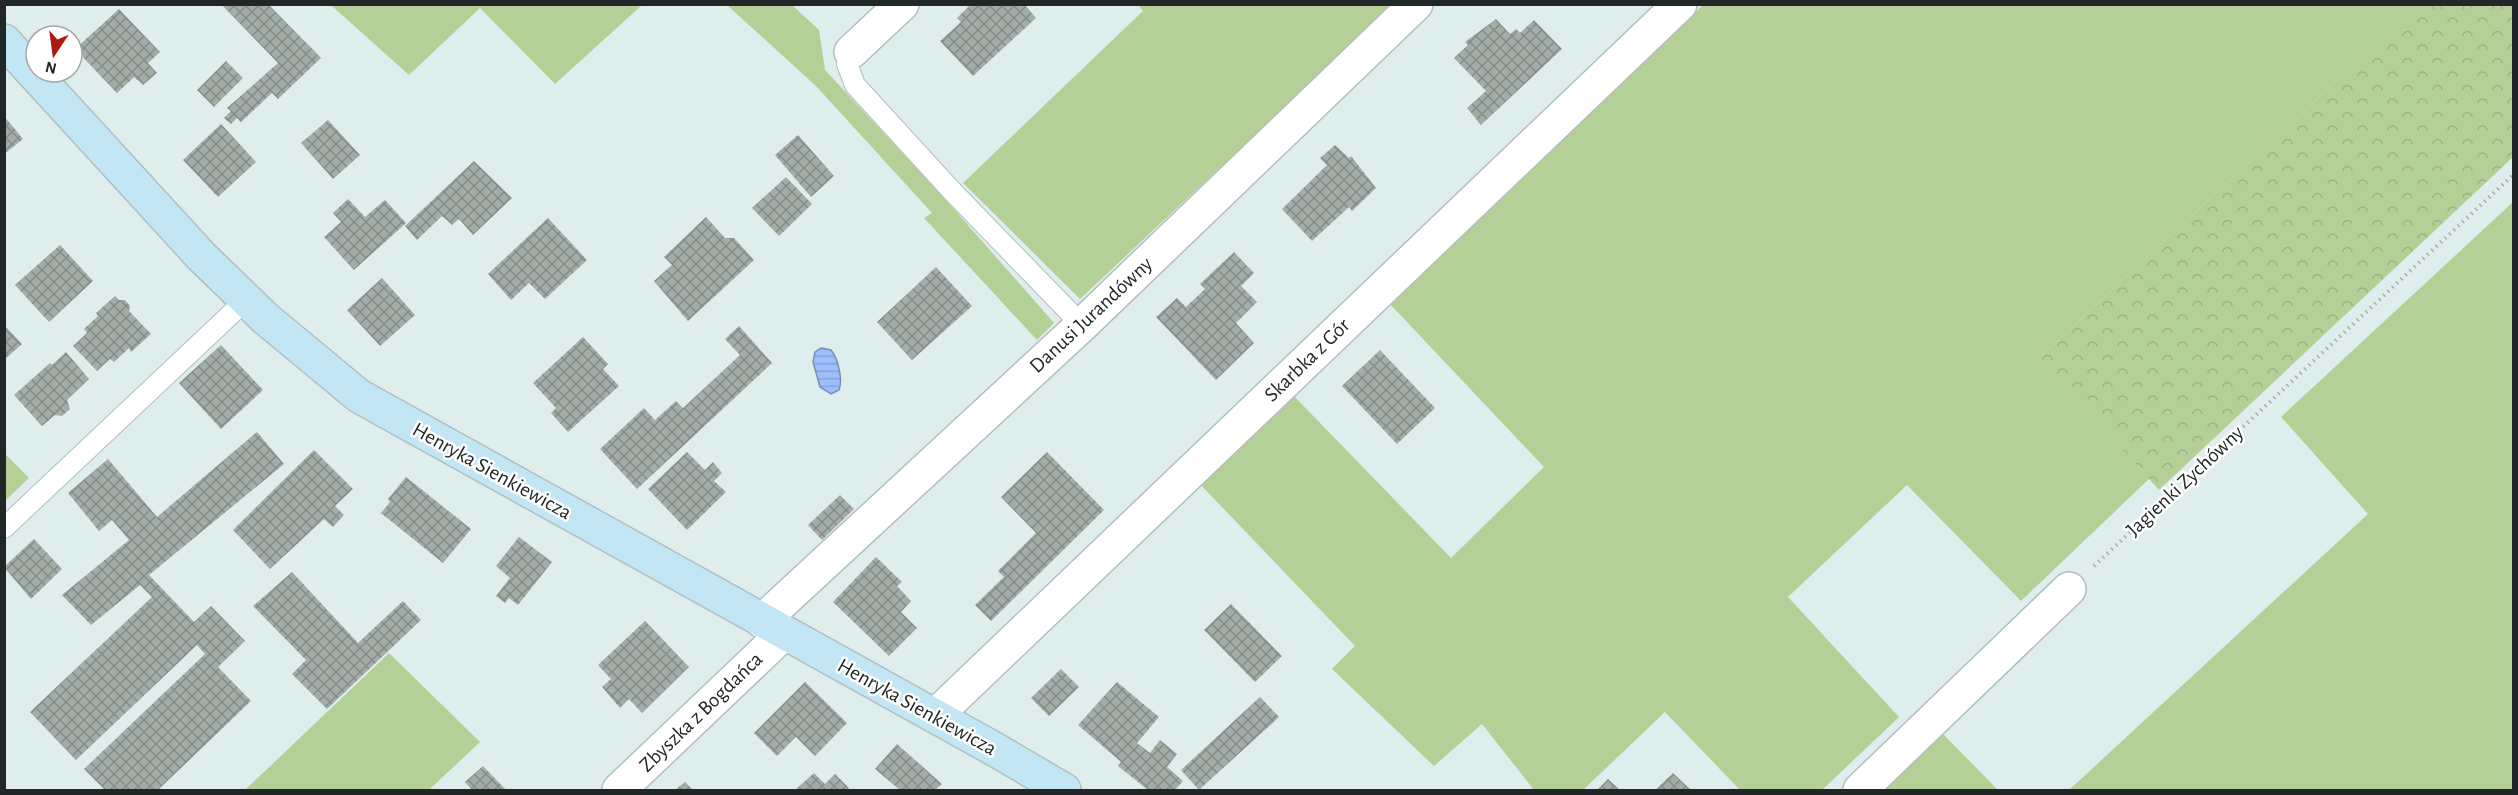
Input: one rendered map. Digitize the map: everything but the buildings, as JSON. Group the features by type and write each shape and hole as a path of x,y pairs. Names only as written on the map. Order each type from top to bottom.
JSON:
{"street":[{"path":"851,52 902,4"},
{"name":"Danusi Jurandówny","path":"773,627 1082,325 1416,4"},
{"name":"Skarbka z Gór","path":"934,716 1680,4"},
{"name":"Henryka Sienkiewicza","path":"4,41 201,256 246,300 359,396 1064,790"},
{"path":"1860,790 2069,589"},
{"name":"Zbyszka z Bogdańca","path":"619,790 773,627"}],"lane":[{"path":"851,52 847,64 849,75 855,85 951,191 1082,325"},
{"path":"4,528 246,300"}],"path":[{"name":"Jagienki Zychówny","path":"2069,589 2514,174"}],"green space":[{"path":"334,4 642,5 555,84 480,8 409,75 332,6"},
{"path":"727,5 792,5 819,30 825,70 945,199 1054,323 1037,340 924,218 932,213 816,86"},
{"path":"1138,5 1393,5 1080,299 963,183 1143,11"},
{"path":"1703,5 2418,5 2041,356 2149,479 2021,601 1907,485 1788,597 1899,717 1822,790 1740,790 1665,712 1583,790 1534,790 1482,724 1434,766 1332,669 1355,646 1199,483 1291,393 1451,558 1544,467 1389,303"},
{"path":"2418,5 2513,5 2513,157 2159,490 2040,357"},
{"path":"2513,202 2513,790 2069,790 2368,514 2281,417"},
{"path":"5,454 29,478 5,501"},
{"path":"389,653 480,742 429,790 245,790"},
{"path":"1943,734 1998,790 1882,790"}],"water":[{"path":"821,348 831,350 839,369 839,390 831,394 820,387 813,362 815,352"}]}
